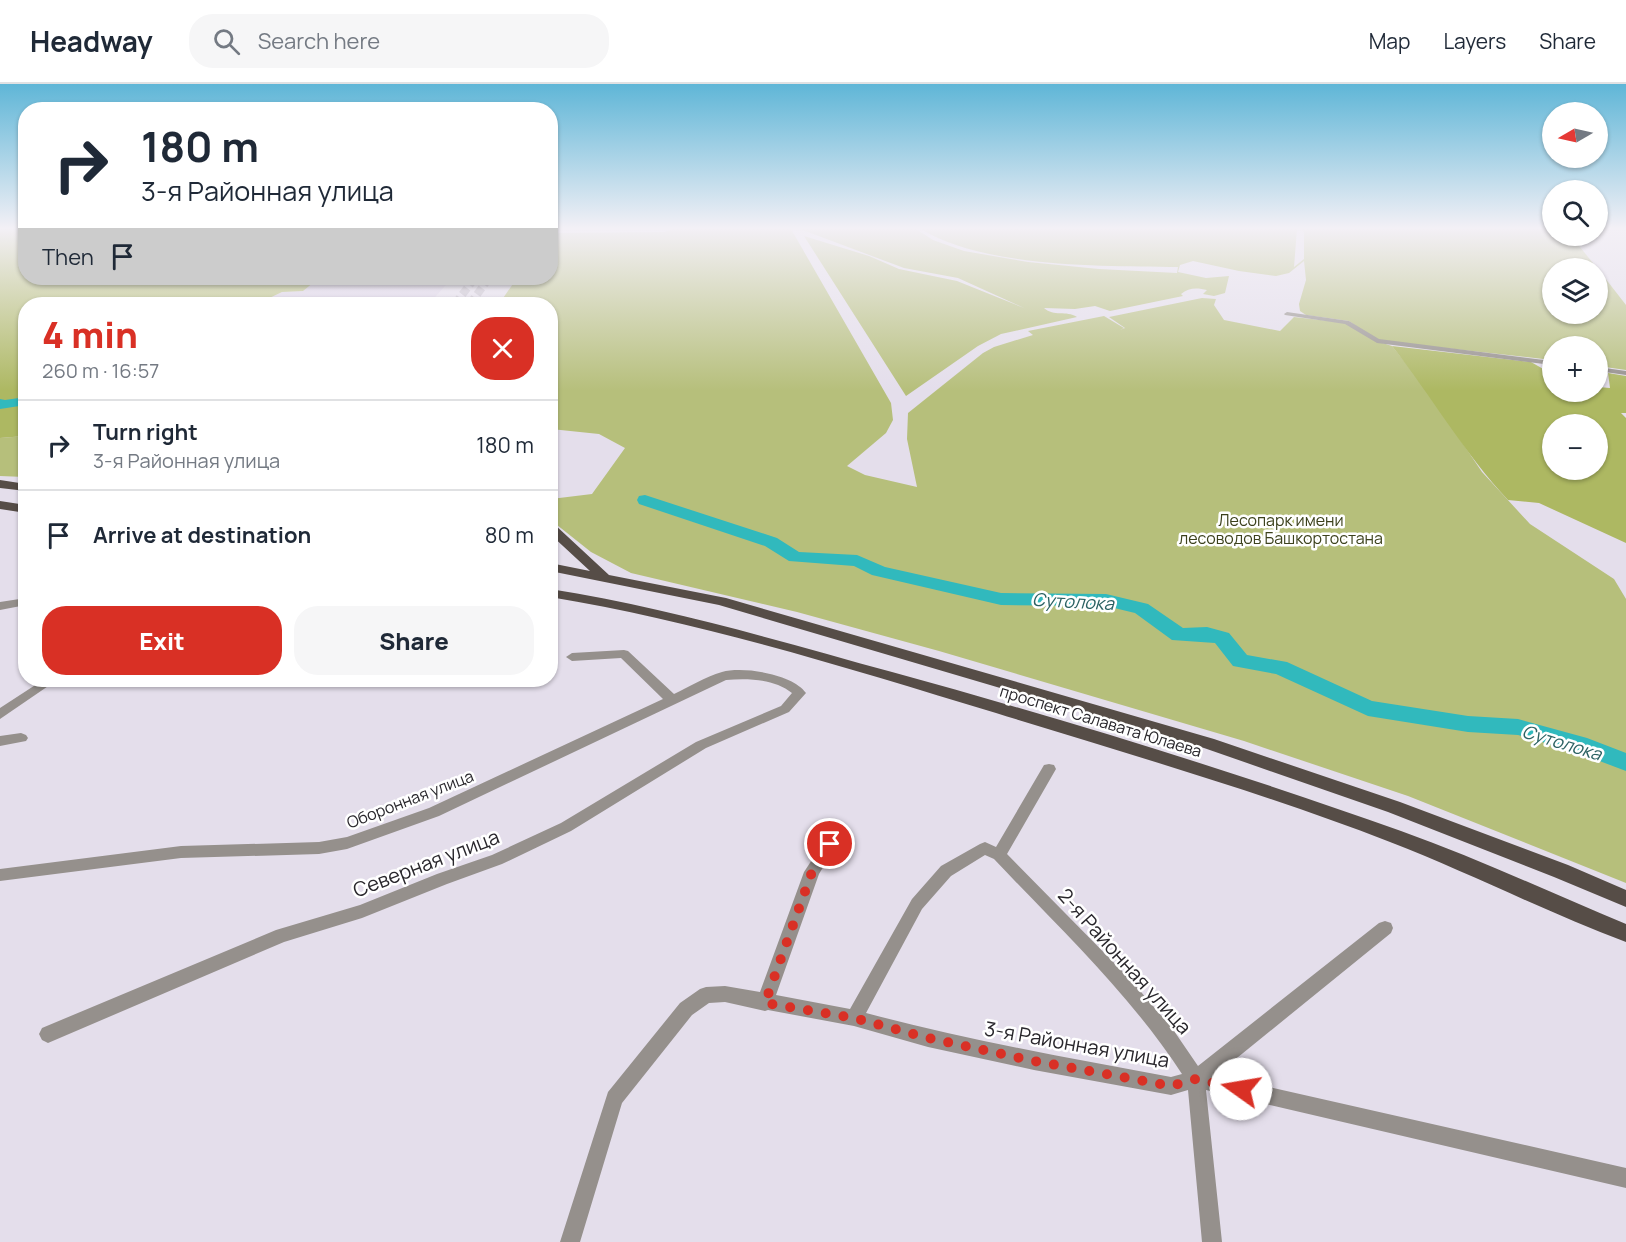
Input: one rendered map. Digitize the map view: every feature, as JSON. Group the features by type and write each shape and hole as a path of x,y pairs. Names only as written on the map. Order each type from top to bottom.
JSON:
{"main road":[{"path":"0,484 18,486"},
{"path":"0,505 18,508"},
{"path":"558,534 603,576"},
{"name":"проспект Салавата Юлаева","path":"558,568 721,601 1208,743 1394,807 1561,871 1626,899"},
{"name":"проспект Салавата Юлаева","path":"558,594 594,600 724,630 938,690 1213,773 1396,837 1626,933"}],"street":[{"path":"1287,315 1347,322 1377,341 1542,362"},
{"path":"1608,370 1626,373"},
{"path":"0,606 18,603"},
{"path":"572,657 624,654 673,700"},
{"name":"Оборонная улица","path":"0,875 181,852 319,848 347,843 434,813 724,676 738,674 771,679 796,689 800,693"},
{"path":"0,714 40,687"},
{"name":"Северная улица","path":"48,1034 282,935 362,911 497,860 566,827 701,745 785,709 800,693"},
{"path":"0,741 21,738"},
{"path":"854,1018 917,904 946,871 985,848 999,855 1049,769"},
{"path":"765,1003 812,872 830,844"},
{"name":"2-я Районная улица","path":"999,855 1123,984 1166,1034 1196,1079 1212,1242"},
{"path":"1196,1079 1385,928"},
{"name":"3-я Районная улица","path":"570,1242 614,1098 686,1009 706,994 725,994 854,1018 928,1038 1034,1061 1159,1084 1171,1086 1196,1079 1626,1178"}],"shaded area":[{"path":"310,285 446,285 435,297 272,297 282,292 303,291"}],"green space":[{"path":"0,283 18,283 18,285 310,285 303,291 282,292 272,297 18,297 18,437 0,438"},
{"name":"Лесопарк имени лесоводов Башкортостана","path":"822,283 891,403 893,420 886,433 847,466 865,475 917,487 907,439 908,413 983,353 994,347 1033,335 1028,331 1104,316 1124,328 1120,330 1125,328 1109,317 1202,298 1216,299 1214,305 1224,320 1280,331 1294,317 1347,323 1359,328 1349,321 1306,315 1300,311 1299,304 1305,283 1542,283 1542,324 1608,324 1609,283 1626,305 1626,370 1608,367 1608,336 1542,336 1542,359 1373,340 1392,346 1421,382 1482,472 1530,524 1614,579 1626,599 1626,883 1408,796 1244,741 939,651 797,612 631,573 591,552 558,526 558,498 592,494 625,448 599,434 558,430 558,297 504,297 512,285"},
{"name":"Лесопарк имени лесоводов Башкортостана","path":"834,283 962,283 1024,308 969,283 1227,283 1225,293 1214,296 1203,294 1207,290 1190,289 1181,294 1183,296 1110,311 1095,306 1075,309 1044,308 1048,311 1077,317 1001,334 978,346 906,396"},
{"path":"1392,346 1531,362 1542,368 1542,402 1608,402 1608,388 1610,388 1608,373 1626,376 1626,413 1621,413 1626,418 1626,543 1539,503 1508,500 1463,444"},
{"path":"18,437 18,477 0,476 0,438"}],"waterway":[{"name":"Сутолока","path":"0,403 2,405 18,402"},
{"name":"Сутолока","path":"645,500 771,542 795,557 857,561 879,571 1001,599 1106,600 1141,608 1179,635 1207,634 1222,638 1240,661 1280,667 1368,708 1468,724 1518,727 1579,744 1626,762"}],"tunnel":[{"path":"460,297 470,285"},
{"path":"475,297 484,285"}],"route":[{"path":"830,844 812,872 765,1003 854,1018 928,1038 1034,1061 1171,1086 1196,1079 1241,1089"}]}
